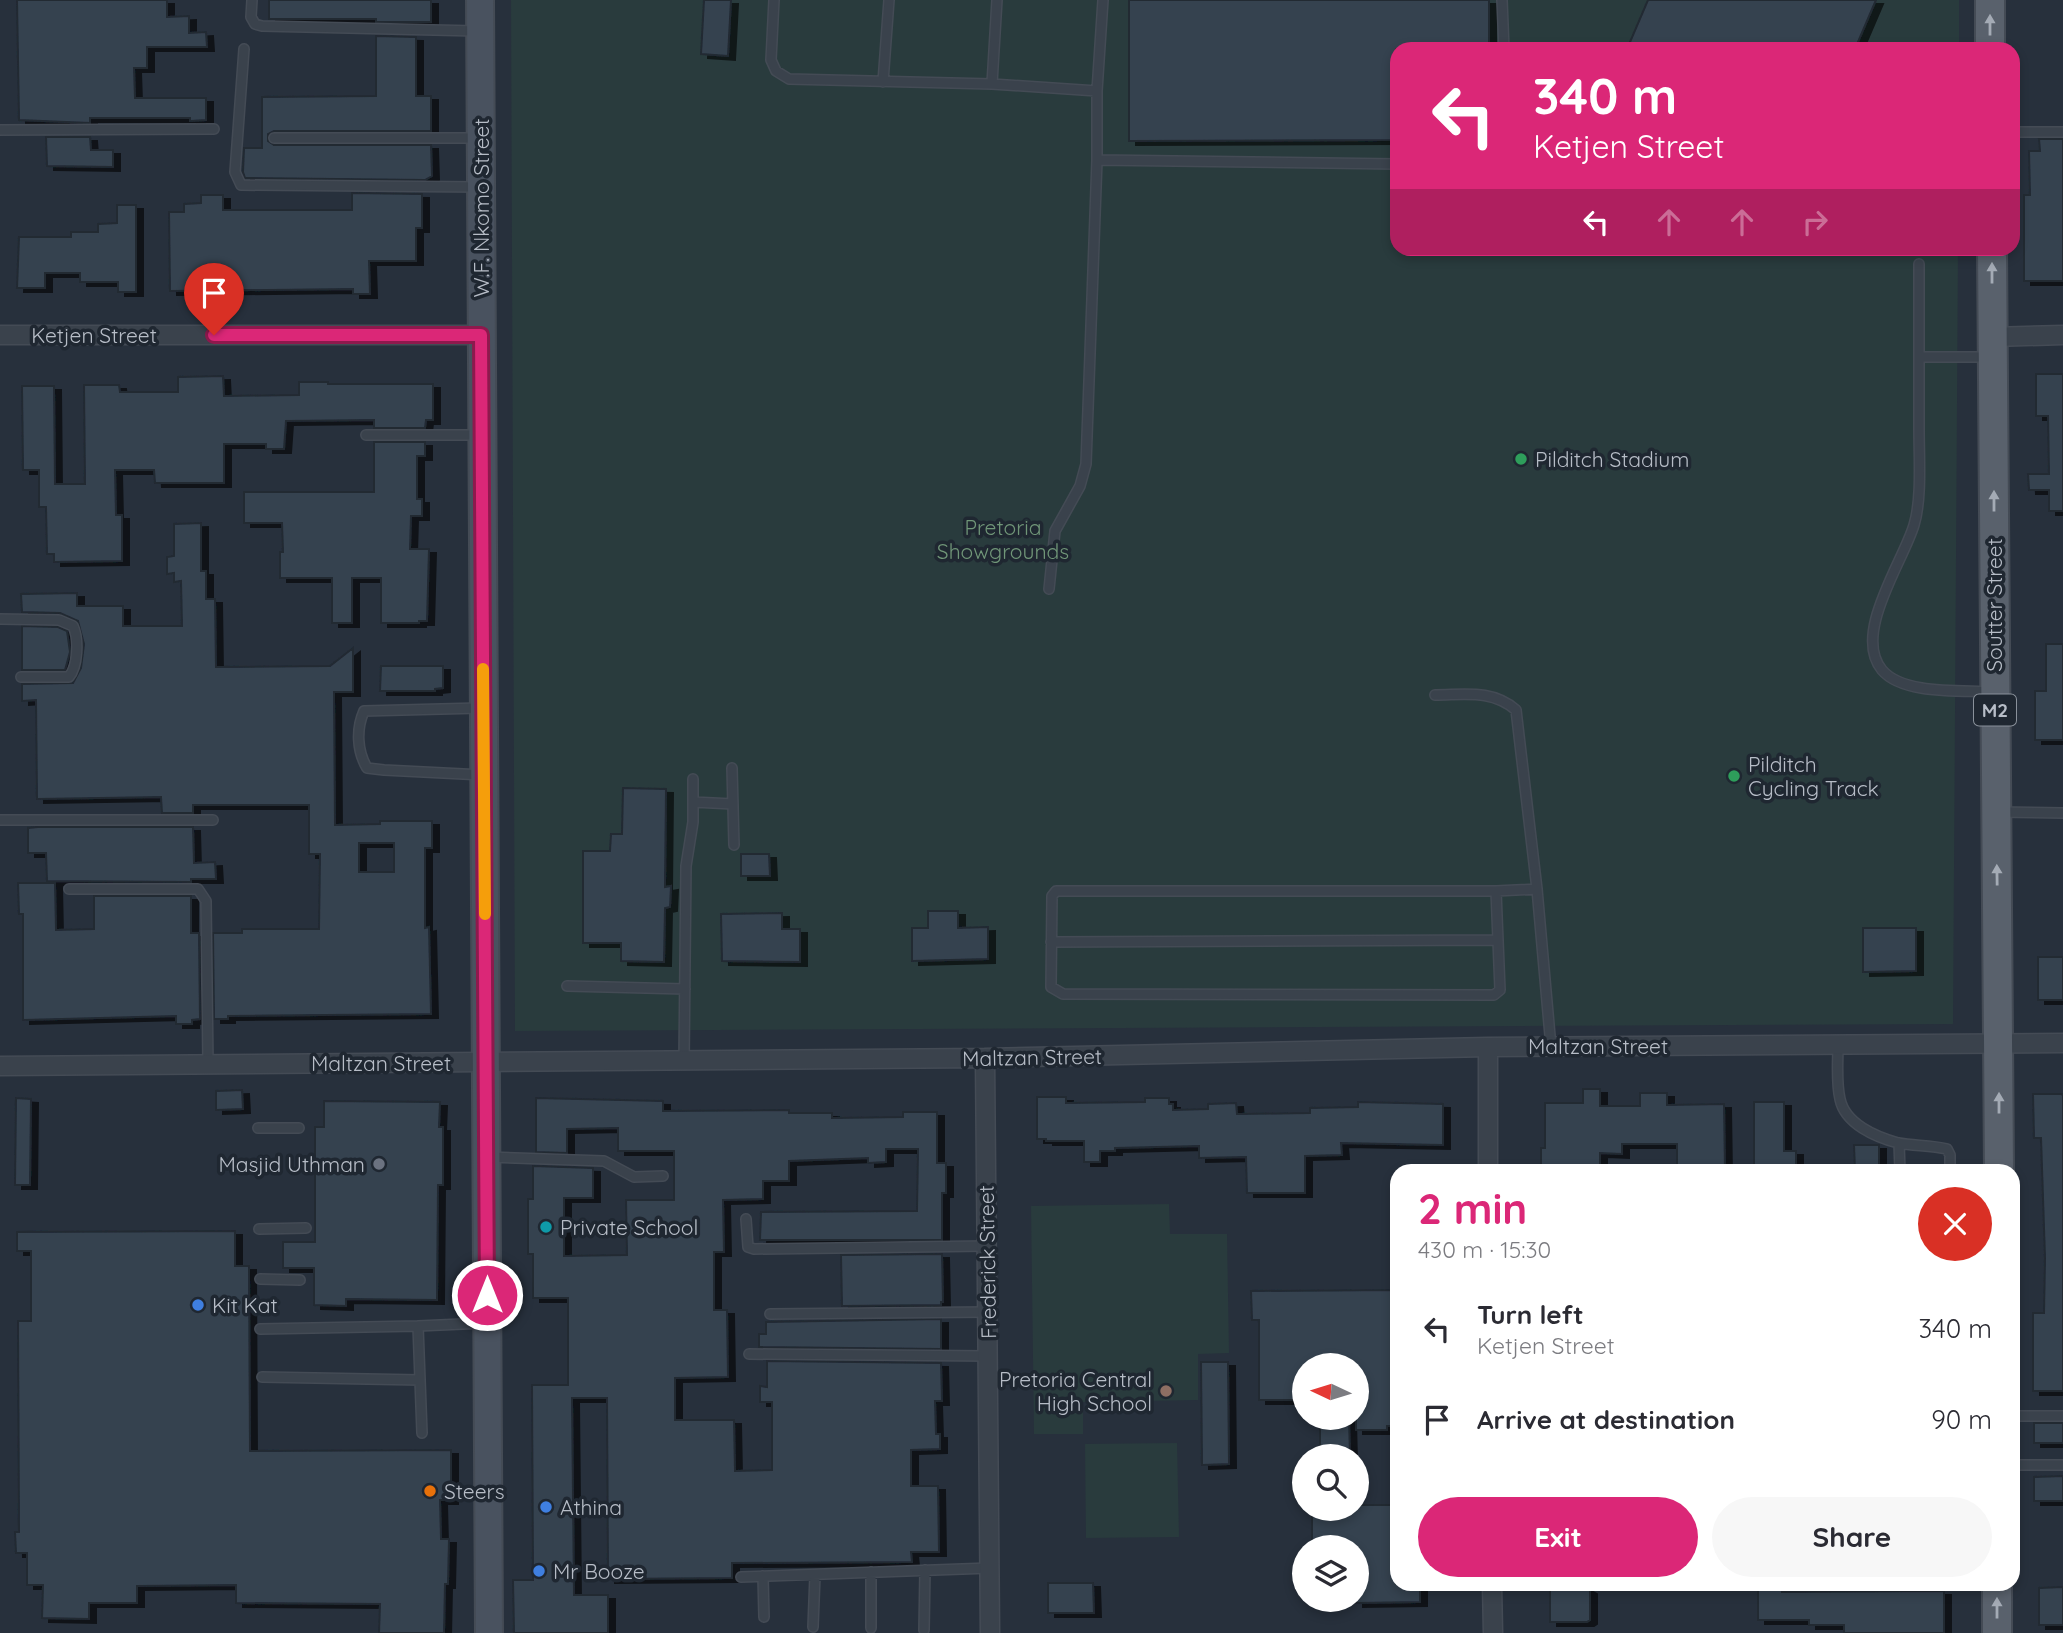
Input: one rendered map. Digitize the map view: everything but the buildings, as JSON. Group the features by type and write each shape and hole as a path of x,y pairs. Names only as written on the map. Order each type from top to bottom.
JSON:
{"main road":[{"name":"W.F. Nkomo Street","path":"480,0 489,1633"},
{"path":"1990,0 1990,42"},
{"name":"Soutter Street","path":"1992,256 1998,1164"},
{"path":"1997,1591 1997,1633"}],"street":[{"name":"Ketjen Street","path":"0,335 481,335"},
{"path":"1992,347 2063,335"},
{"name":"Maltzan Street","path":"0,1066 985,1058 1552,1046 2063,1043"},
{"path":"1488,1047 1488,1164"},
{"name":"Frederick Street","path":"985,1058 990,1633"},
{"path":"1492,1591 1493,1633"}],"lane":[{"path":"252,0 251,17 255,23 262,26 480,31"},
{"path":"774,0 771,60 776,71 789,79 992,84 1097,91"},
{"path":"883,82 889,0"},
{"path":"992,84 997,0"},
{"path":"1049,589 1055,531 1080,486 1086,464 1097,91 1103,0"},
{"path":"1502,0 1504,42"},
{"path":"244,49 235,172 241,185 481,187"},
{"path":"0,130 214,129"},
{"path":"2020,132 2063,132"},
{"path":"274,138 481,138"},
{"path":"1097,160 1390,164"},
{"path":"1919,264 1919,476 1914,524 1879,609 1871,644 1880,668 1895,682 1919,687 1995,692"},
{"path":"1919,357 1992,347"},
{"path":"366,435 482,435"},
{"path":"0,619 58,620 73,626 76,633 75,666 69,677 21,677"},
{"path":"1434,695 1487,695 1504,700 1516,710 1552,1046"},
{"path":"484,708 364,712 358,744 367,768 484,775"},
{"path":"732,768 734,845"},
{"path":"684,1061 686,866 692,822 693,779"},
{"path":"693,802 733,804"},
{"path":"1997,812 2063,813"},
{"path":"0,820 213,820"},
{"path":"1496,891 1500,990 1494,995 1063,994 1051,987 1052,896 1056,891 1496,891 1537,888"},
{"path":"69,889 198,889 206,901 208,1064"},
{"path":"1052,942 1498,940"},
{"path":"567,986 685,989"},
{"path":"1838,1044 1839,1098 1843,1108 1862,1128 1899,1143 1947,1149 1950,1164"},
{"path":"258,1128 299,1128"},
{"path":"1899,1143 1900,1164"},
{"path":"486,1157 604,1161 634,1177 663,1176"},
{"path":"746,1219 748,1247 754,1249 987,1246"},
{"path":"258,1229 306,1228"},
{"path":"260,1279 300,1280"},
{"path":"770,1314 987,1312"},
{"path":"261,1329 487,1323"},
{"path":"418,1326 422,1433"},
{"path":"749,1354 988,1356"},
{"path":"262,1377 420,1380"},
{"path":"2020,1416 2063,1416"},
{"path":"2020,1465 2063,1465"},
{"path":"741,1577 990,1568"},
{"path":"925,1570 925,1630"},
{"path":"871,1572 871,1628"},
{"path":"813,1628 814,1574"},
{"path":"763,1576 764,1617"}],"green space":[{"name":"Pretoria Showgrounds","path":"511,0 1959,0 1959,42 1390,42 1390,256 1958,256 1953,1024 515,1031"},
{"path":"1169,1204 1170,1234 1227,1234 1229,1353 1198,1354 1198,1400 1083,1402 1083,1434 1034,1434 1031,1206"},
{"path":"1177,1443 1179,1537 1086,1538 1085,1444"}],"slow traffic":[{"path":"483,669 485,914"}],"place":[{"name":"Pilditch Stadium","path":"1521,459"},
{"name":"Pilditch Cycling Track","path":"1734,776"},
{"name":"Masjid Uthman","path":"379,1164"},
{"name":"Private School","path":"546,1227"},
{"name":"Kit Kat","path":"198,1305"},
{"name":"Pretoria Central High School","path":"1166,1391"},
{"name":"Steers","path":"430,1491"},
{"name":"Athina","path":"546,1507"},
{"name":"Mr Booze","path":"539,1571"}],"route":[{"path":"214,335 481,335 487,1295"}]}
